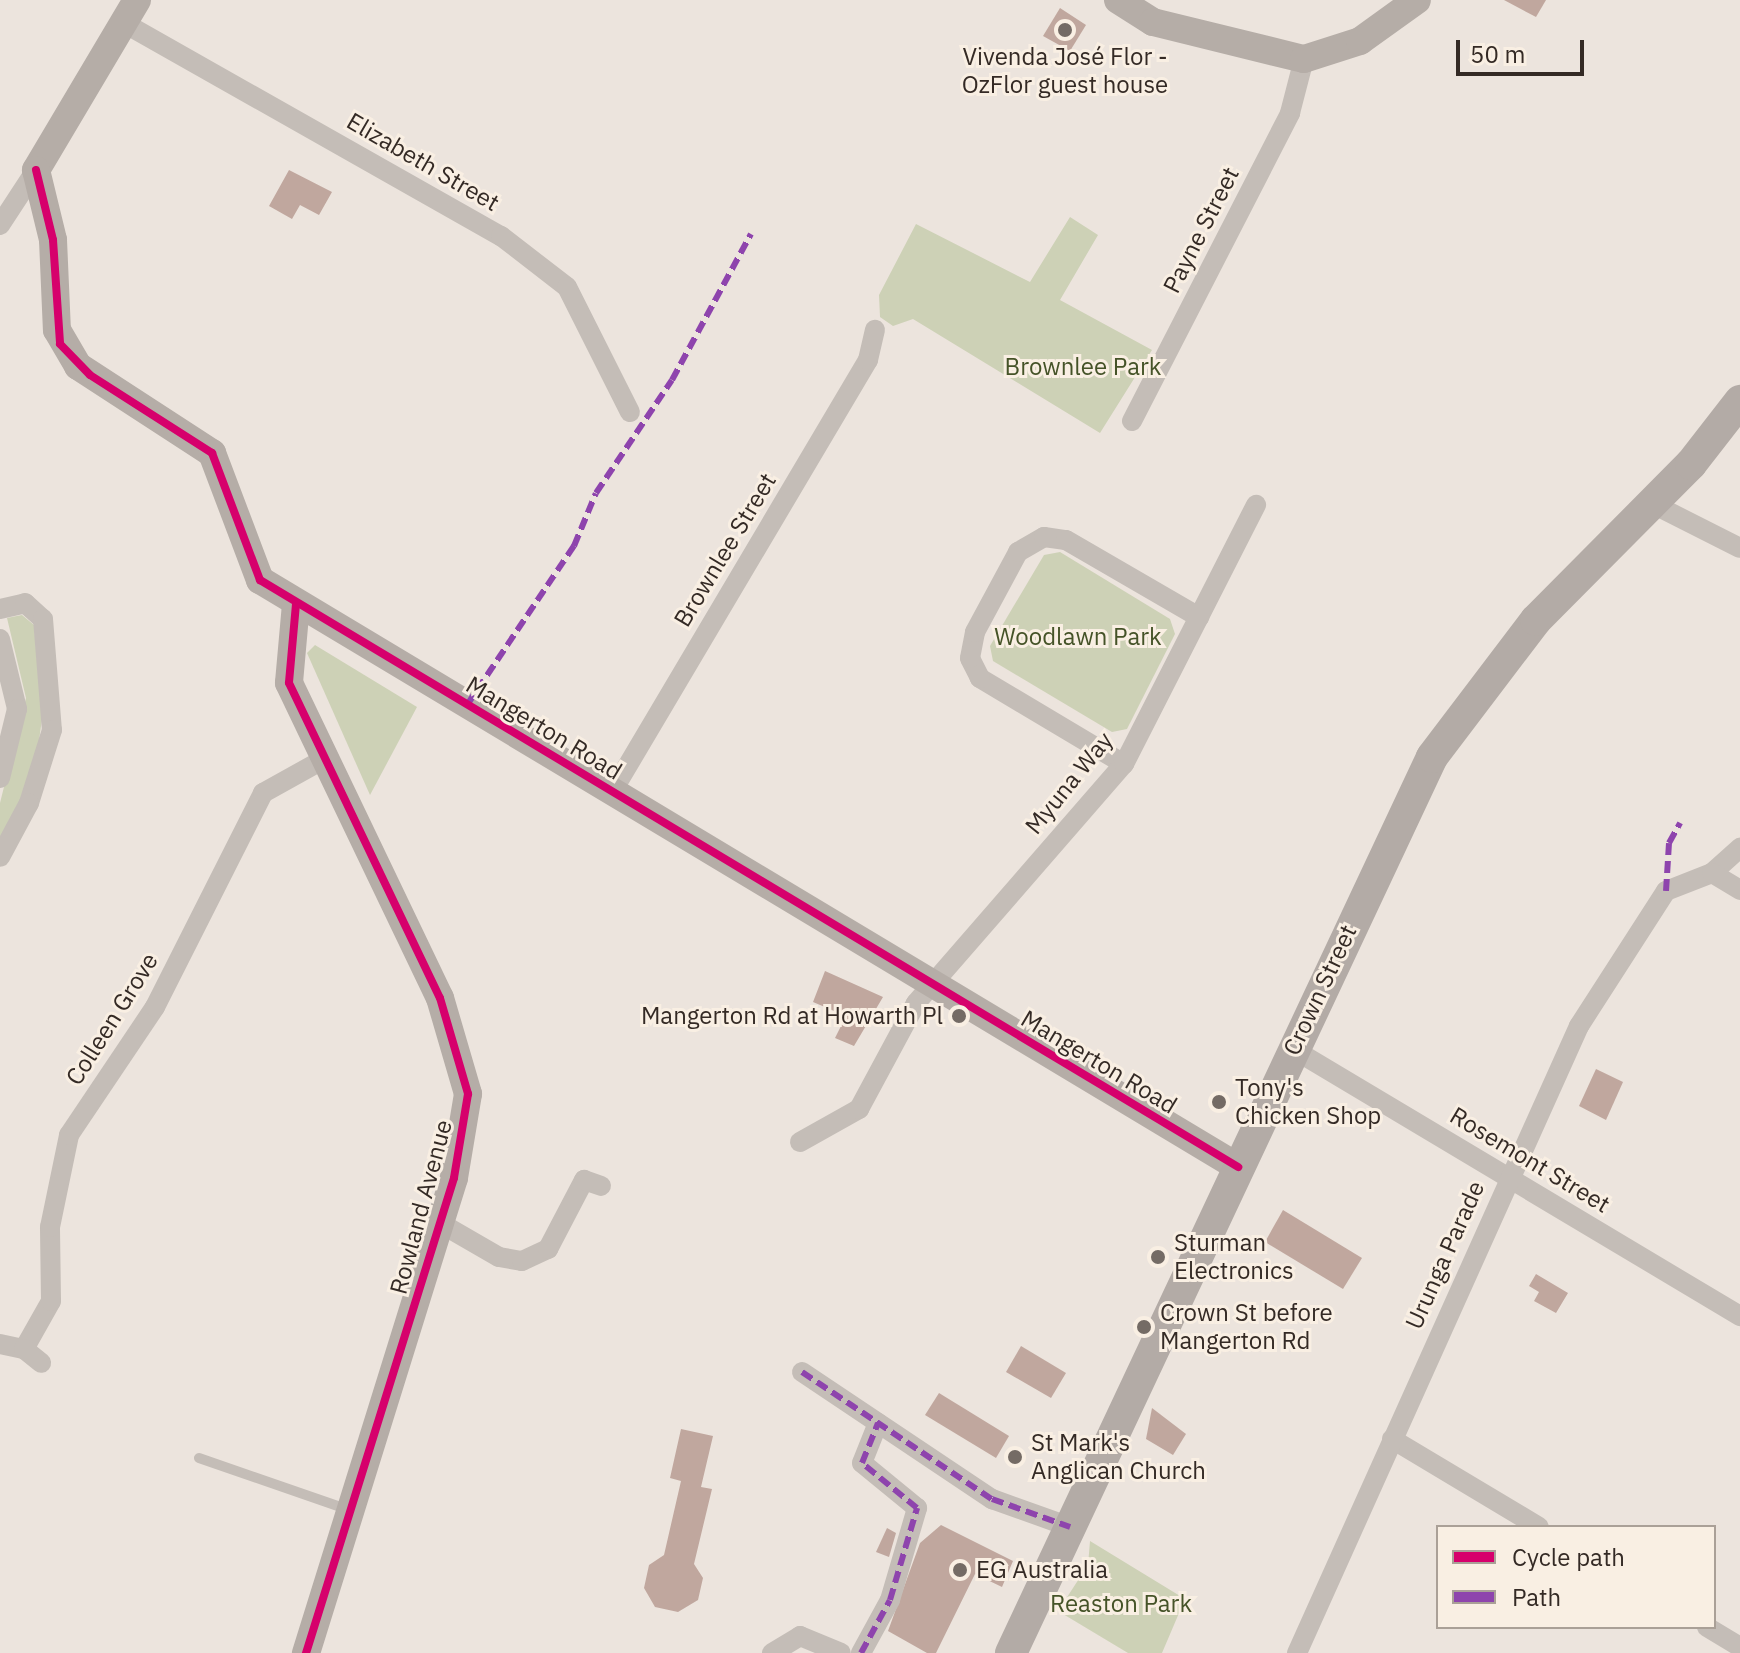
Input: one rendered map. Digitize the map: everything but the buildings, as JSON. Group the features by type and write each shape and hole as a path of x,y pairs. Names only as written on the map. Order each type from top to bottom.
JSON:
{"main road":[{"name":"Crown Street","path":"1011,1653 1432,757 1536,620 1653,504 1740,401"}],"street":[{"path":"1118,0 1153,22 1304,59 1360,41 1417,0"},
{"path":"1160,0 1192,30"},
{"path":"0,225 131,11"},
{"name":"Elizabeth Street","path":"131,11 501,236 567,287 630,412"},
{"name":"Payne Street","path":"1132,421 1290,113 1304,59"},
{"name":"Mangerton Road","path":"36,170 53,240 57,330 67,356 204,444 260,580 1238,1167"},
{"name":"Brownlee Street","path":"612,792 868,360 875,330"},
{"path":"1653,504 1740,548"},
{"name":"Myuna Way","path":"800,1142 859,1109 932,985 1124,764 1256,505"},
{"path":"1124,764 980,678 970,658 975,632 1018,552 1044,537 1066,540 1199,617"},
{"path":"0,609 25,603 43,619 52,730 29,803 0,857"},
{"name":"Rowland Avenue","path":"296,604 289,683 440,998 464,1070 465,1133 440,1223 306,1653"},
{"path":"0,639 17,709 0,778"},
{"name":"Colleen Grove","path":"24,1349 51,1301 50,1227 69,1135 155,1007 263,793 326,758"},
{"path":"1740,848 1712,873 1740,890"},
{"name":"Urunga Parade","path":"1297,1653 1562,1055 1666,891 1712,873"},
{"name":"Rosemont Street","path":"1293,1049 1740,1316"},
{"path":"440,1223 499,1257 522,1261 548,1249 584,1180 601,1186"},
{"path":"0,1344 24,1349 41,1363"},
{"path":"802,1372 992,1499 1070,1527"},
{"path":"861,1653 890,1600 917,1508 862,1463 878,1423"},
{"path":"1392,1439 1536,1525"},
{"path":"1710,1629 1740,1647"},
{"path":"772,1653 800,1636 841,1653"}],"lane":[{"path":"199,1458 350,1511"}],"green space":[{"name":"Brownlee Park","path":"1070,217 1098,235 1060,300 1152,350 1100,433 913,319 893,326 880,317 879,295 916,224 1030,282"},
{"name":"Woodlawn Park","path":"1060,552 1170,619 1175,634 1127,729 1112,732 993,661 990,646 1044,555"},
{"path":"22,615 34,625 42,719 35,769 0,844 0,803 26,698 7,618"},
{"path":"315,645 417,707 370,795 307,653"},
{"name":"Reaston Park","path":"1090,1541 1185,1599 1162,1653 1128,1653 1058,1611 1088,1565"}],"marked path":[{"path":"467,705 574,546 596,493 672,380 751,234"},
{"path":"1666,891 1669,843 1680,823"},
{"path":"802,1372 992,1499 1070,1527"},
{"path":"861,1653 890,1600 917,1508 862,1463 878,1423"}],"cycle path":[{"path":"36,170 53,240 60,344 90,375 212,453 260,580 1238,1167"},
{"path":"296,604 289,683 440,998 468,1094 454,1178 306,1653"}],"place":[{"name":"Vivenda José Flor - OzFlor guest house","path":"1065,30"},
{"name":"Mangerton Rd at Howarth Pl","path":"959,1016"},
{"name":"Tony's Chicken Shop","path":"1219,1102"},
{"name":"Sturman Electronics","path":"1158,1257"},
{"name":"Crown St before Mangerton Rd","path":"1144,1327"},
{"name":"St Mark's Anglican Church","path":"1015,1457"},
{"name":"EG Australia","path":"960,1570"}]}
